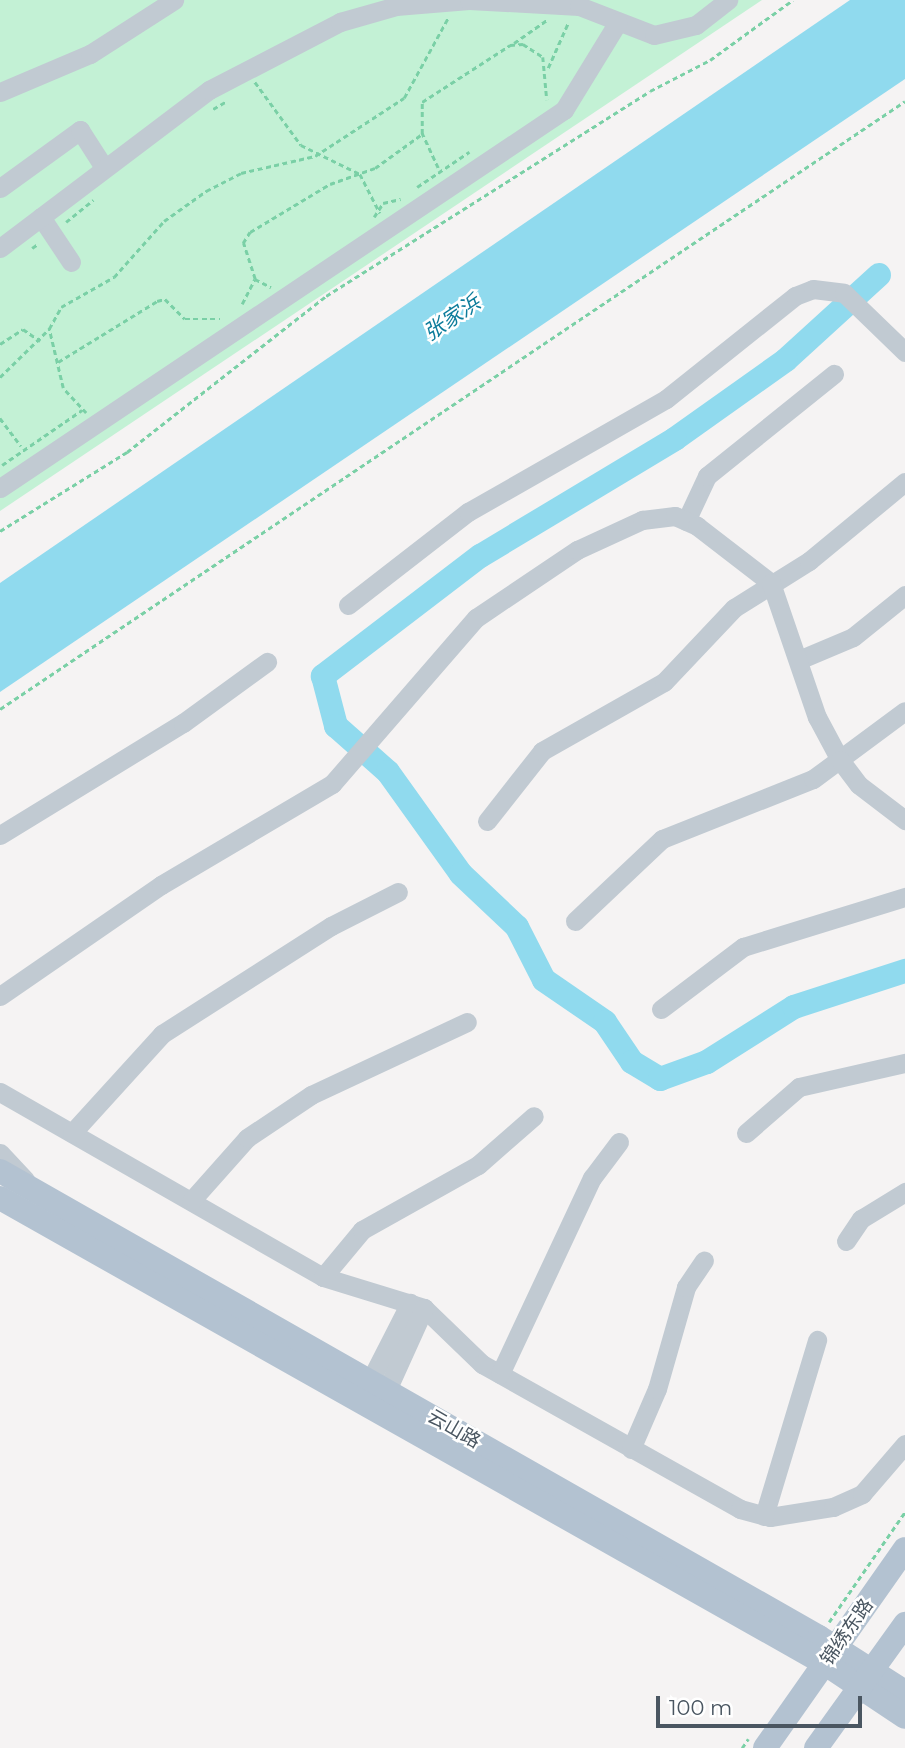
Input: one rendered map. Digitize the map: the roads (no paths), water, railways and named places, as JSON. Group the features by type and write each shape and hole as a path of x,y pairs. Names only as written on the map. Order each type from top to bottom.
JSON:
{"main road":[{"name":"云山路","path":"0,1171 32,1203 830,1655"},
{"name":"云山路","path":"0,1198 32,1203 378,1385 830,1655 867,1679 905,1717"},
{"name":"锦绣东路","path":"765,1748 905,1549"},
{"path":"816,1748 905,1624"},
{"name":"云山路","path":"867,1679 905,1692"}],"lane":[{"path":"0,92 90,54 174,0"},
{"path":"0,248 103,166 275,51 385,9 568,13 618,22 653,35 677,33 728,0"},
{"path":"0,488 90,415 384,229 564,110 618,22"},
{"path":"0,188 80,130 103,166"},
{"path":"41,217 71,262"},
{"path":"348,605 468,512 666,399 795,296 813,289 844,293 905,352"},
{"path":"687,521 708,476 834,374"},
{"path":"487,821 542,751 663,682 713,626 771,583 847,533 905,482"},
{"path":"0,996 161,885 332,784 476,618 607,534 642,520 676,516 687,521 771,583 801,659 817,717 840,760 859,785 905,820"},
{"path":"801,659 853,637 905,595"},
{"path":"0,835 183,723 267,662"},
{"path":"575,921 662,839 791,789 840,760 905,711"},
{"path":"72,1133 162,1034 331,926 398,892"},
{"path":"661,1009 743,947 905,897"},
{"path":"191,1201 247,1138 311,1095 467,1022"},
{"path":"746,1133 799,1087 905,1063"},
{"path":"0,1092 323,1277 417,1305 500,1374 631,1449 764,1516 803,1515 862,1494 905,1444"},
{"path":"323,1277 362,1230 478,1165 534,1116"},
{"path":"500,1374 592,1178 619,1142"},
{"path":"0,1153 32,1203 0,1206"},
{"path":"846,1241 862,1219 905,1192"},
{"path":"631,1449 657,1389 686,1287 704,1260"},
{"path":"378,1385 417,1305"},
{"path":"764,1516 817,1340"}],"water":[{"name":"张家浜","path":"850,0 905,0 905,79 0,692 0,583"}],"waterway":[{"path":"879,275 786,360 675,439 480,556 323,676 336,726 388,772 461,874 517,927 544,980 605,1022 632,1062 660,1079 707,1062 794,1007 905,971"}]}
